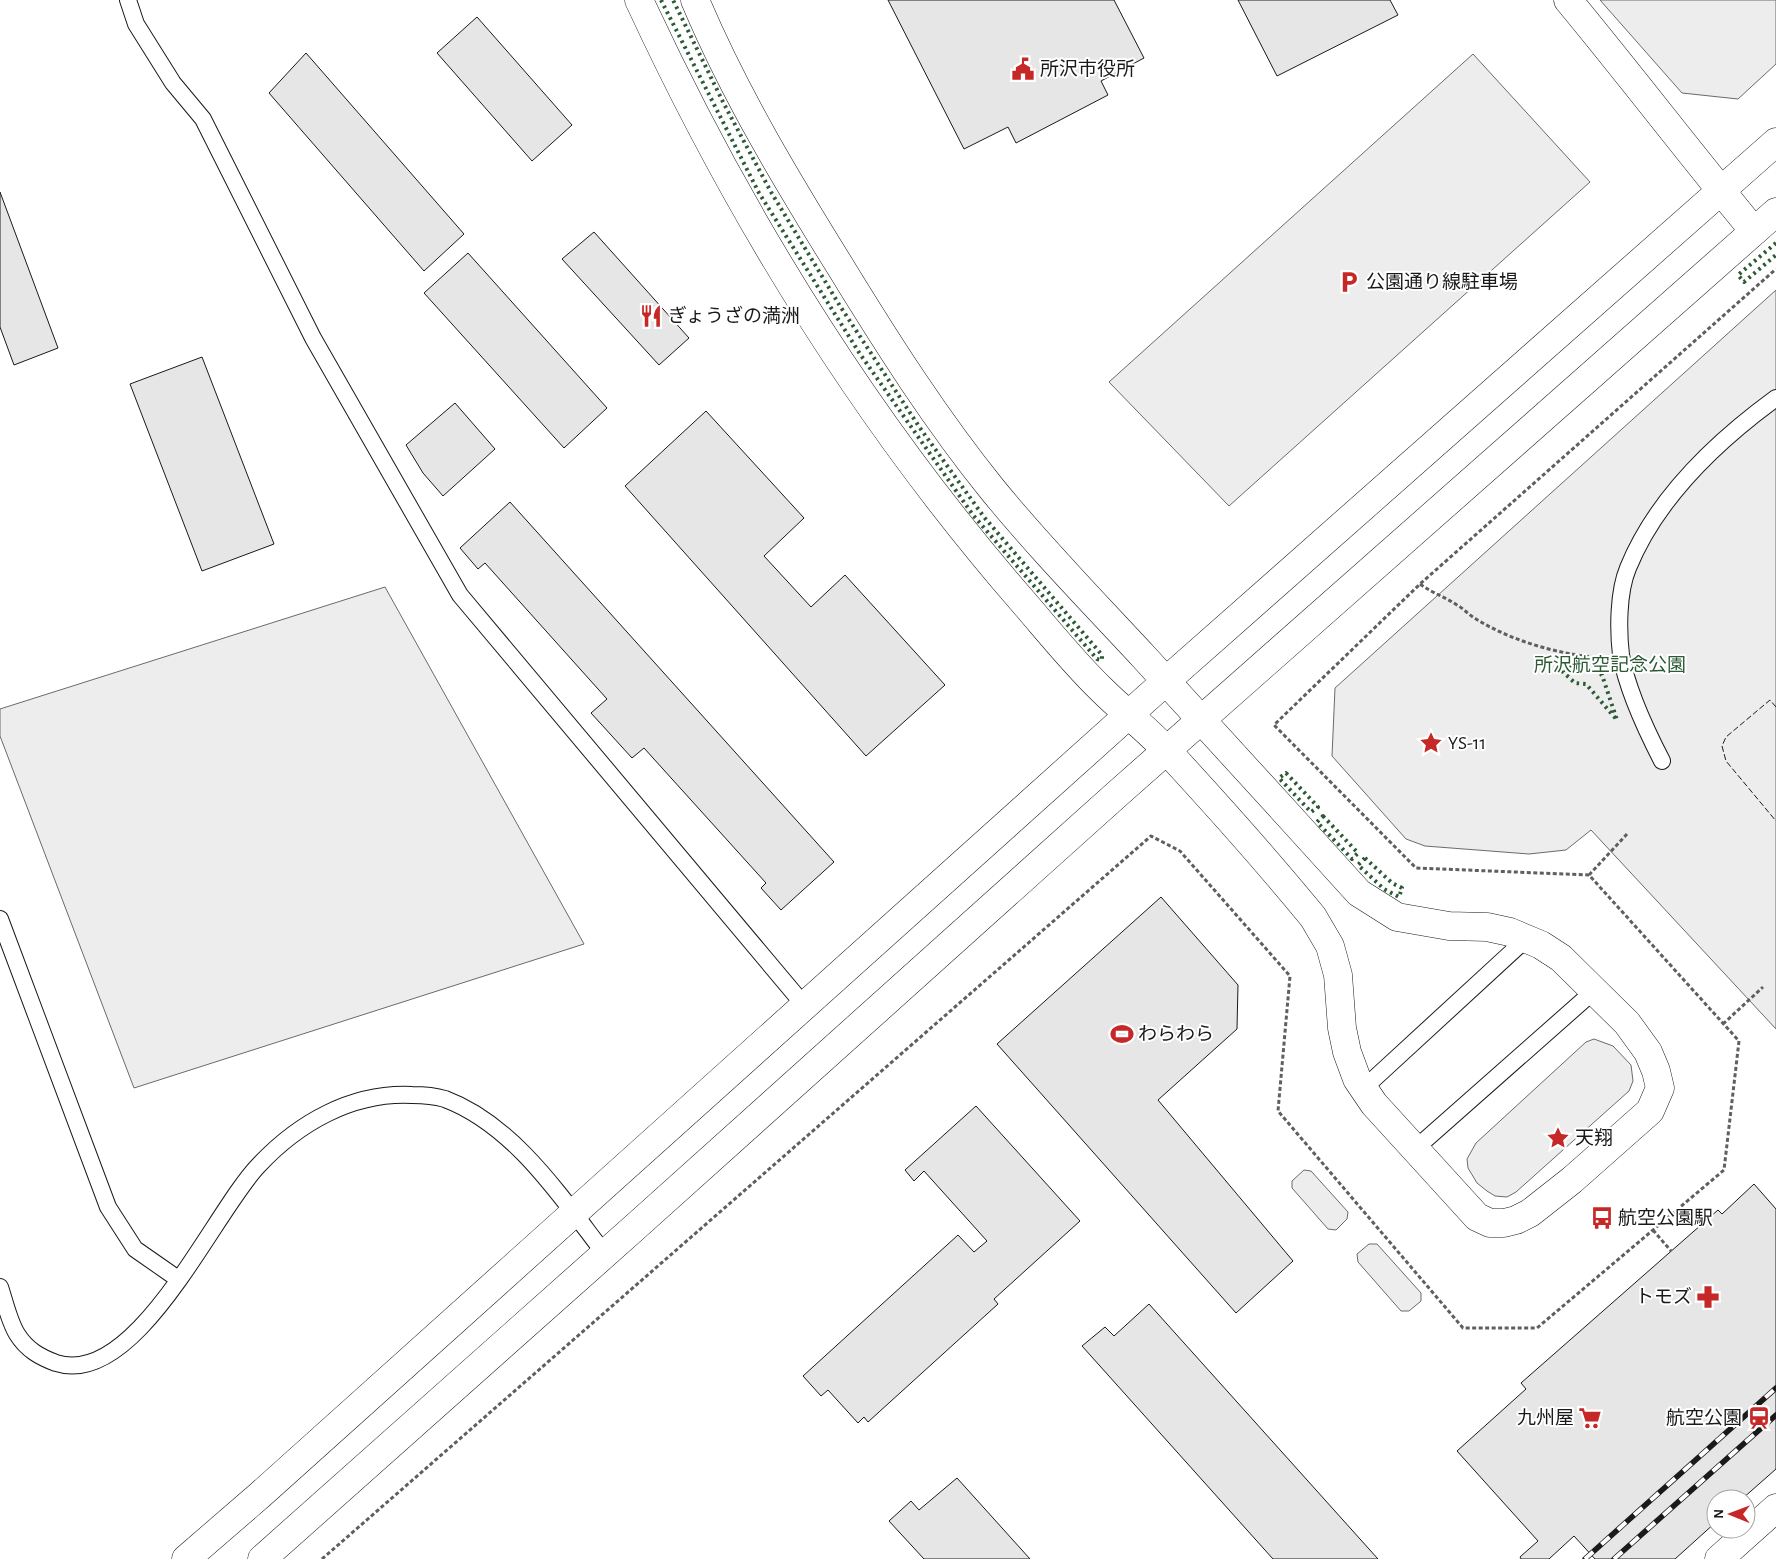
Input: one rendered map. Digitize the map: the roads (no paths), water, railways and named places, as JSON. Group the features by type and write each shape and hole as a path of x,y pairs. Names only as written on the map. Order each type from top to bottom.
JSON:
{"street":[{"path":"638,0 685,97 764,240 862,392 922,477 982,553 1100,688 1167,751 1313,916 1330,946 1338,975 1342,1028 1347,1052 1357,1079 1374,1104 1477,1217 1490,1222 1504,1223 1530,1213 1572,1180 1650,1111 1660,1088 1656,1071 1648,1052 1627,1023 1561,958 1526,938 1487,927 1449,926 1397,917 1359,893 1038,543 991,488 940,418 863,304 794,191 727,69 695,0"},
{"path":"1568,0 1754,231"},
{"path":"186,1559 260,1495 1166,681 1776,142"},
{"path":"262,1559 912,976 1776,212"},
{"path":"1719,1559 1776,1508"}],"lane":[{"path":"128,0 141,33 173,83 203,119 313,338 460,595 804,1005"},
{"path":"1662,761 1644,728 1621,656 1620,622 1622,590 1627,569 1644,537 1668,502 1696,468 1725,439 1776,398"},
{"path":"0,919 108,1207 135,1249 178,1279"},
{"path":"1364,1088 1526,938"},
{"path":"1415,1149 1595,990"},
{"path":"0,1287 17,1334 37,1356 64,1365 92,1362 124,1345 146,1322 200,1250 241,1187 272,1153 301,1129 324,1115 347,1104 370,1097 394,1094 442,1098 467,1109 519,1146 604,1254"}],"railway":[{"path":"1585,1559 1776,1388"},
{"path":"1614,1559 1776,1415"}],"place":[{"name":"所沢市役所","path":"1023,69"},
{"name":"公園通り線駐車場","path":"1349,282"},
{"name":"ぎょうざの満洲","path":"651,316"},
{"name":"YS-11","path":"1431,743"},
{"name":"わらわら","path":"1122,1034"},
{"name":"天翔","path":"1558,1138"},
{"name":"航空公園駅","path":"1602,1218"},
{"name":"トモズ","path":"1708,1297"},
{"name":"九州屋","path":"1590,1418"},
{"name":"航空公園","path":"1759,1418"}],"park label":[{"name":"所沢航空記念公園","path":"1610,665"}]}
